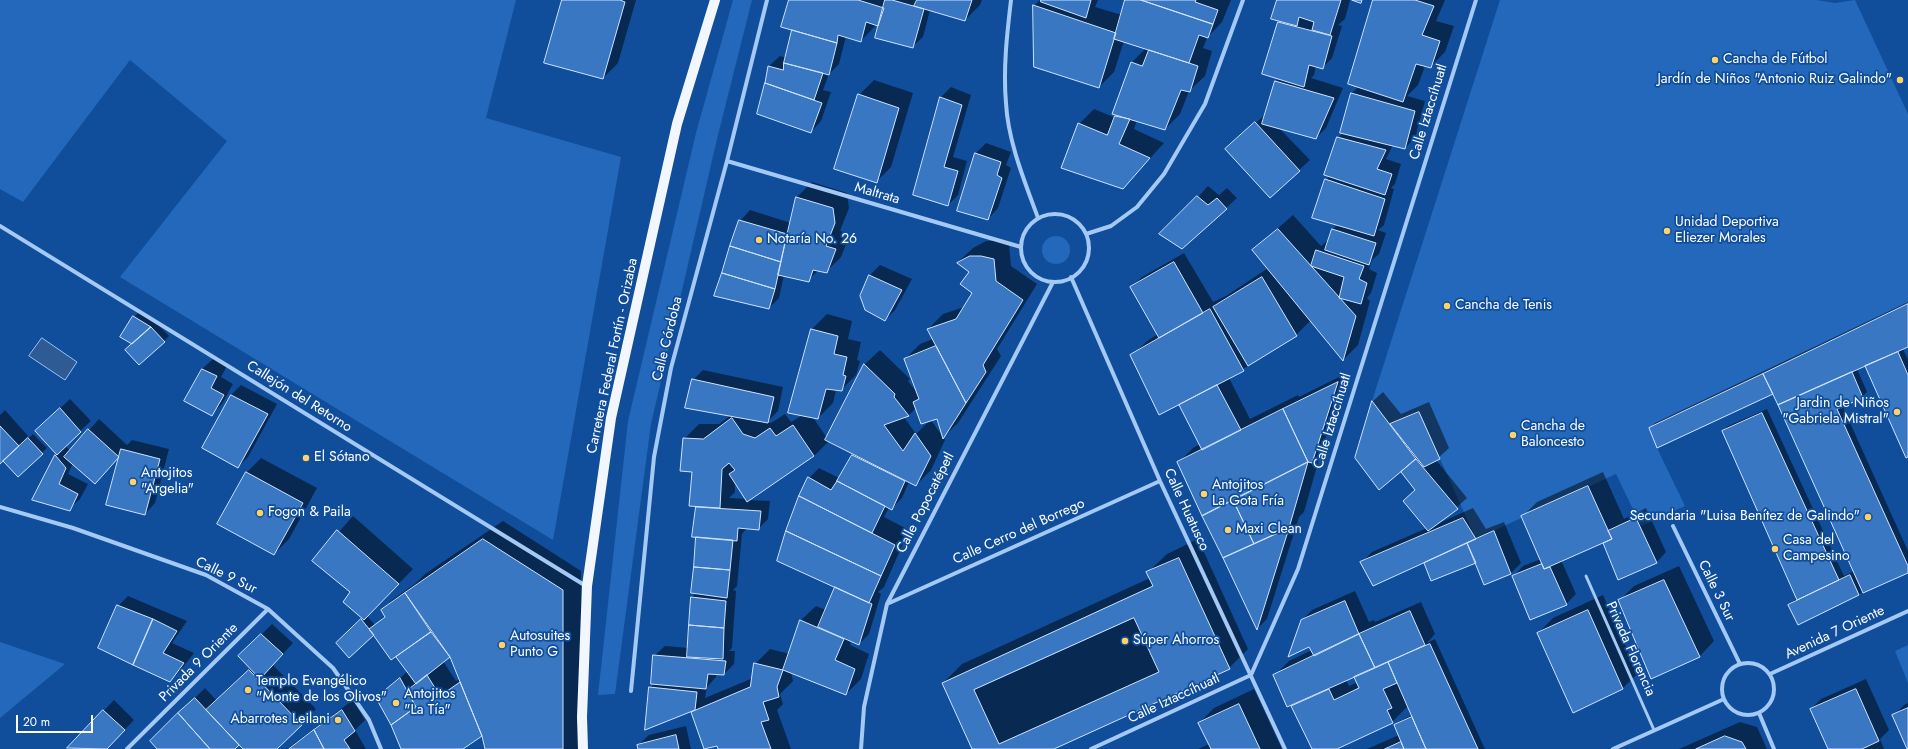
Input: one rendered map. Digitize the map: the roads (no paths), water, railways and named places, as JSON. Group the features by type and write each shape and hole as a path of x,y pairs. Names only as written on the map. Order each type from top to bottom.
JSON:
{"main road":[{"name":"Carretera Federal Fortín - Orizaba","path":"583,749 582,717 587,586 611,418 676,124 714,0"}],"street":[{"name":"Calle Córdoba","path":"631,691 656,449 671,368 727,161 767,0"},
{"path":"1011,0 1006,45 1006,105 1018,161 1038,218"},
{"path":"1086,234 1111,226 1137,207 1164,174 1205,104 1242,0"},
{"name":"Calle Iztaccíhuatl","path":"1091,749 1251,676 1298,569 1476,0"},
{"name":"Maltrata","path":"727,161 1021,247"},
{"path":"1049,214 1060,214 1071,218 1080,225 1086,234 1088,253 1085,263 1080,271 1062,281 1053,282 1034,274 1027,267 1022,257 1021,247 1026,230 1038,218 1049,214"},
{"name":"Callejón del Retorno","path":"0,226 587,586"},
{"name":"Calle Huatusco","path":"1071,277 1160,481 1285,749"},
{"name":"Calle Popocatépetl","path":"861,749 864,707 887,604 1053,282"},
{"name":"Calle Cerro del Borrego","path":"887,604 1160,481"},
{"name":"Calle 9 Sur","path":"0,507 73,528 206,575 268,610 333,668 369,720 381,749"},
{"name":"Calle 3 Sur","path":"1673,526 1740,664"},
{"name":"Privada 9 Oriente","path":"127,749 268,610"},
{"name":"Avenida 7 Oriente","path":"1770,674 1908,611"},
{"path":"1740,664 1755,664 1762,667 1770,674 1774,687 1774,695 1771,702 1758,713 1751,715 1736,712 1730,708 1724,698 1722,684 1725,675 1731,668 1740,664"},
{"path":"1613,749 1724,698"},
{"path":"1758,713 1774,749"}],"lane":[{"name":"Privada Florencia","path":"1586,576 1654,730"}],"place":[{"name":"Cancha de Fútbol","path":"1715,60"},
{"name":"Jardín de Niños \"Antonio Ruiz Galindo\"","path":"1900,80"},
{"name":"Unidad Deportiva Eliezer Morales","path":"1667,231"},
{"name":"Notaría No. 26","path":"759,240"},
{"name":"Cancha de Tenis","path":"1447,306"},
{"name":"Jardin de Niños \"Gabriela Mistral\"","path":"1897,412"},
{"name":"Cancha de Baloncesto","path":"1513,435"},
{"name":"El Sótano","path":"306,458"},
{"name":"Antojitos \"Argelia\"","path":"133,482"},
{"name":"Antojitos La Gota Fría","path":"1204,494"},
{"name":"Fogon & Paila","path":"260,513"},
{"name":"Secundaria \"Luisa Benítez de Galindo\"","path":"1868,517"},
{"name":"Maxi Clean","path":"1228,530"},
{"name":"Casa del Campesino","path":"1775,549"},
{"name":"Súper Ahorros","path":"1125,641"},
{"name":"Autosuites Punto G","path":"502,645"},
{"name":"Templo Evangélico \"Monte de los Olivos\"","path":"248,690"},
{"name":"Antojitos \"La Tía\"","path":"396,703"},
{"name":"Abarrotes Leilani","path":"338,720"}]}
